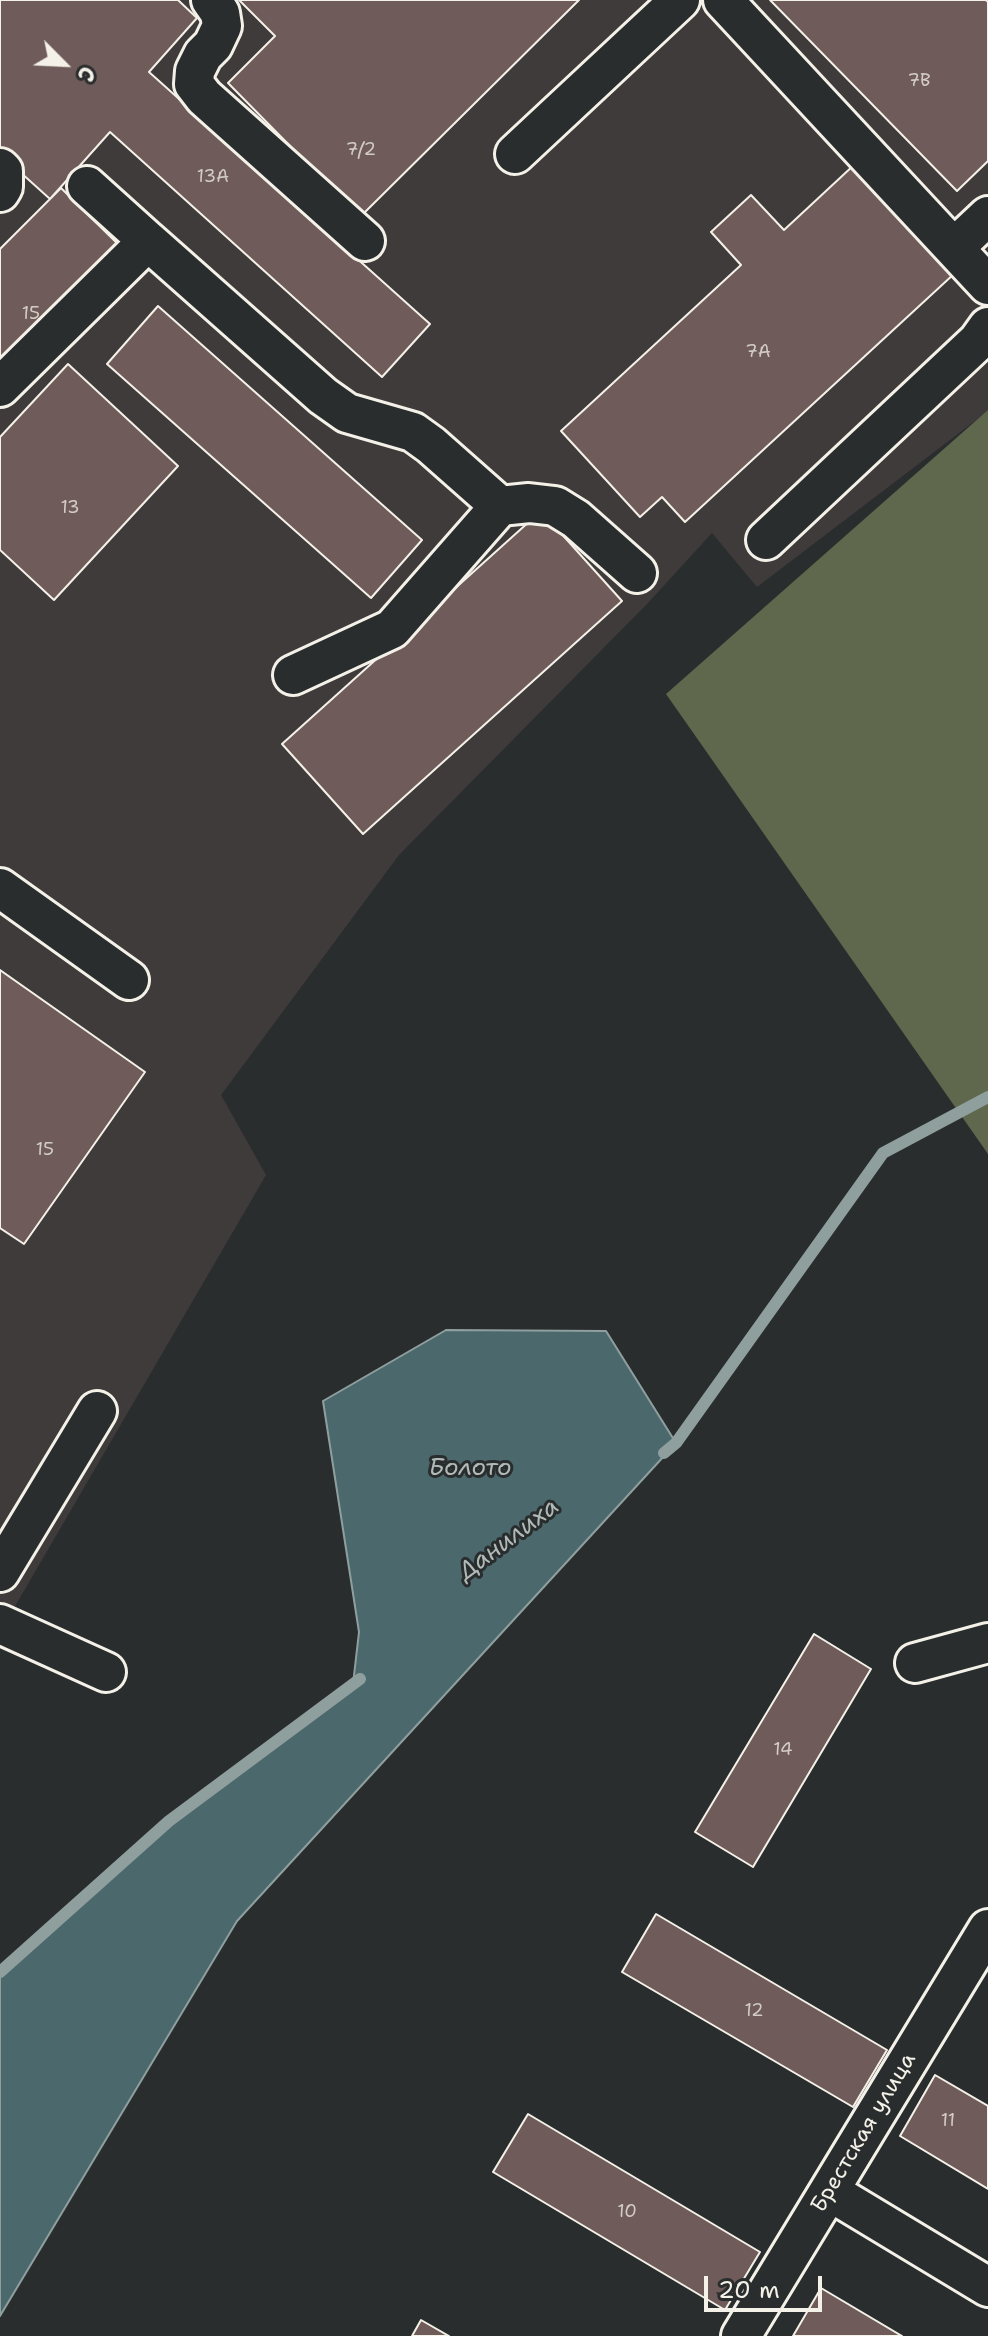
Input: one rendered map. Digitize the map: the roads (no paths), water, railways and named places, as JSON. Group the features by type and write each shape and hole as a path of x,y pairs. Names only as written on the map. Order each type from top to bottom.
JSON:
{"street":[{"path":"211,0 220,13 222,26 195,71 194,84 204,97 365,241"},
{"path":"515,154 680,0"},
{"path":"723,0 988,285"},
{"path":"0,168 3,171 3,187 0,192"},
{"path":"87,186 323,396 347,413 413,432 500,506"},
{"path":"955,247 988,216"},
{"path":"0,387 148,241"},
{"path":"766,540 978,341 988,327"},
{"path":"293,675 392,629 500,506 529,503 555,506 576,519 637,573"},
{"path":"0,888 129,980"},
{"path":"0,1572 97,1411"},
{"path":"0,1624 106,1672"},
{"path":"915,1663 988,1643"},
{"name":"Брестская улица","path":"741,2336 988,1929"},
{"path":"829,2191 988,2287"}],"water":[{"name":"Болото","path":"446,1330 606,1331 676,1443 237,1921 0,2316 0,1972 169,1821 353,1684 359,1632 323,1401"}],"waterway":[{"name":"Данилиха","path":"664,1453 676,1443 883,1153 988,1097"},
{"name":"Данилиха","path":"0,1972 169,1821 360,1679"}]}
